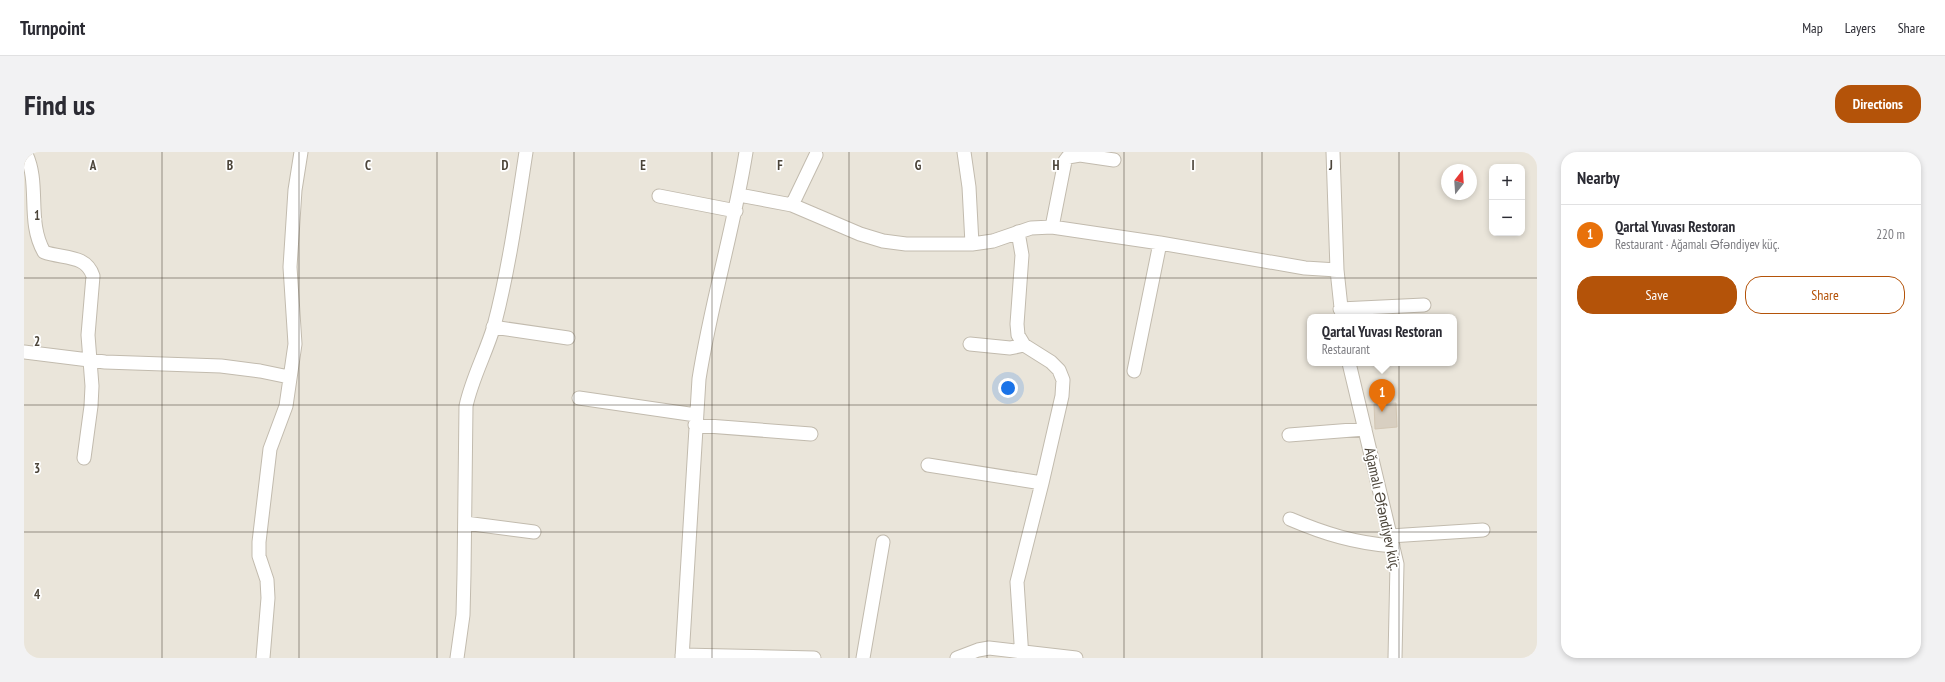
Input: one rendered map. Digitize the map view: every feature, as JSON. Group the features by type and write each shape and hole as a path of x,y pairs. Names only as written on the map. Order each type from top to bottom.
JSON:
{"street":[{"path":"25,152 30,163 35,226 38,240 44,252 83,261 90,267 93,276 88,335 92,386 91,406 84,458"},
{"path":"263,658 268,598 267,580 259,556 259,542 270,449 286,406 295,344 291,260 295,190 301,152"},
{"path":"457,658 463,615 466,406 470,388 480,366 494,327 507,274 526,152"},
{"path":"746,152 736,211 704,344 699,379 682,656 814,658"},
{"path":"964,152 969,187 972,244"},
{"path":"1333,152 1337,270 1341,313 1424,305"},
{"path":"792,205 816,155"},
{"path":"1052,227 1065,161 1068,158 1080,155 1114,160"},
{"path":"739,195 792,205 860,234 883,241 920,245 972,244 994,241 1031,228 1052,227 1160,242 1305,268 1337,270"},
{"path":"659,196 736,211"},
{"path":"1018,232 1022,255 1017,324 1018,335 1024,345 1051,362 1059,370 1063,380 1062,396 1017,582 1022,654"},
{"path":"1134,372 1160,242"},
{"path":"494,327 568,338"},
{"path":"970,344 1010,348 1024,345"},
{"path":"24,352 89,361 200,364 260,371 289,377"},
{"name":"Ağamalı Əfəndiyev küç.","path":"1350,366 1392,541 1398,577 1395,658"},
{"path":"579,398 696,420 811,434"},
{"path":"1289,435 1365,430"},
{"path":"928,465 1042,483"},
{"path":"1290,518 1322,533 1371,544 1483,530"},
{"path":"465,523 534,532"},
{"path":"863,658 882,542"},
{"path":"957,658 978,650 989,648 1022,654 1076,658"}],"shaded area":[{"path":"24,152 1537,152 1537,658 24,658"}],"building":[{"path":"1396,403 1397,427 1375,429 1374,404"}],"place":[{"name":"Qartal Yuvası Restoran","path":"1382,412"}]}
